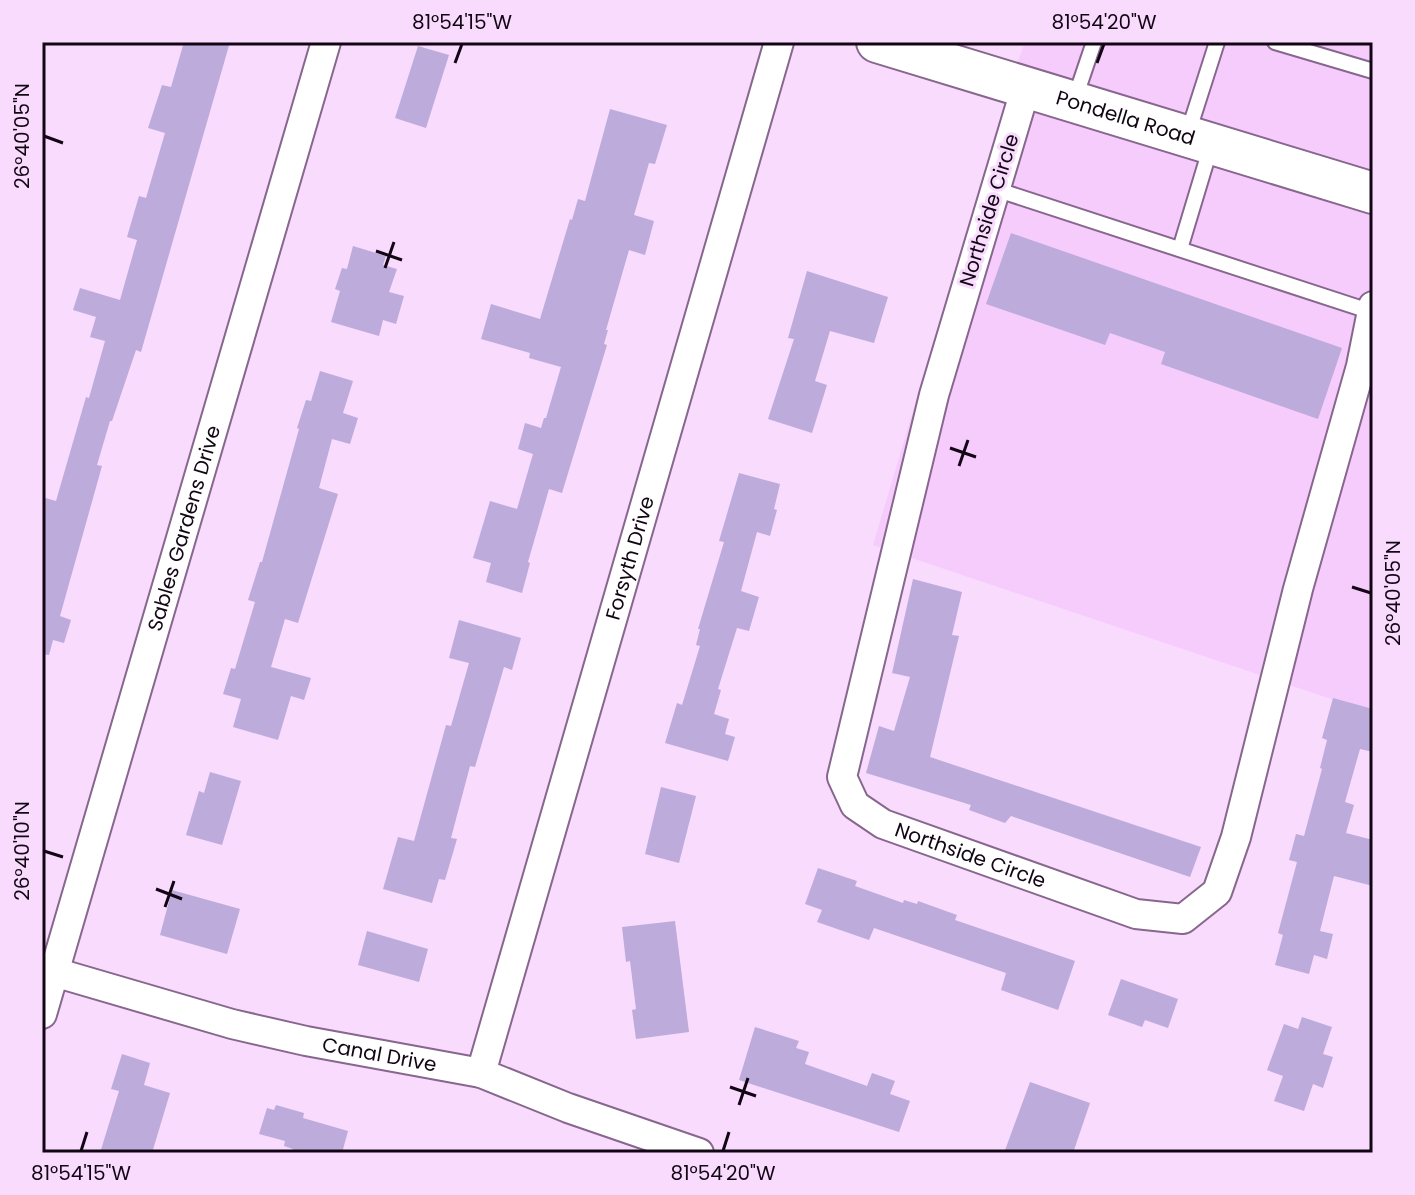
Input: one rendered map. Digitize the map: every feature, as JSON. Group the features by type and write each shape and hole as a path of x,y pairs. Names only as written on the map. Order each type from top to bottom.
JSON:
{"main road":[{"name":"Pondella Road","path":"877,42 1373,193"}],"street":[{"name":"Sables Gardens Drive","path":"42,1014 326,42"},
{"name":"Forsyth Drive","path":"481,1073 779,42"},
{"name":"Northside Circle","path":"1026,87 934,395 842,777 855,805 883,824 1136,914 1183,919 1217,892 1236,837 1298,589 1361,366 1372,309"},
{"name":"Canal Drive","path":"54,972 232,1024 481,1073 568,1108 699,1153"}],"lane":[{"path":"1073,102 1094,42"},
{"path":"1180,249 1217,42"},
{"path":"1275,42 1373,71"},
{"path":"995,189 1372,309"}],"shaded area":[{"path":"1025,42 1373,42 1373,175 1016,67"},
{"path":"1006,99 1373,210 1373,713 873,545"}],"building":[{"path":"184,42 230,42 141,352 136,350 97,465 102,466 60,616 71,620 64,643 53,640 49,655 42,654 42,497 56,501 105,341 90,337 96,317 73,310 80,288 120,300 137,240 127,237 139,196 146,198 165,133 148,128 162,85 171,87"},
{"path":"418,46 449,55 426,128 395,118"},
{"path":"610,109 667,125 655,164 649,163 634,215 654,221 645,255 629,250 606,330 604,344 607,345 562,493 549,489 522,593 486,582 491,563 473,558 490,501 517,509 533,454 518,449 525,423 541,428 561,367 529,358 530,353 481,339 491,304 540,319 570,219 578,199 585,201"},
{"path":"1011,233 1342,348 1318,419 1161,364 1165,352 1110,333 1105,345 986,304"},
{"path":"353,246 386,256 383,265 397,269 389,292 404,296 396,324 383,320 379,336 331,322 340,291 335,289 342,268 347,269"},
{"path":"807,271 888,297 874,343 830,331 815,381 827,385 812,433 768,419 794,339 788,338"},
{"path":"320,371 353,381 343,413 358,418 350,444 332,439 319,488 338,494 298,623 285,619 271,667 311,678 304,700 291,696 278,740 233,727 241,699 223,694 231,668 235,669 255,602 248,600 262,562 297,428 306,400 311,401"},
{"path":"739,473 780,484 770,536 757,532 741,591 759,597 749,631 737,628 718,689 721,690 714,714 729,719 725,734 735,737 728,761 665,743 677,703 682,705 700,646 696,645 698,629 724,542 719,541"},
{"path":"913,579 962,592 952,635 959,636 930,757 1201,847 1190,877 1011,816 1005,823 969,810 971,805 866,773 879,726 894,731 910,677 892,673"},
{"path":"459,620 521,638 512,670 504,667 475,767 470,766 451,838 457,839 445,880 439,879 432,903 383,889 398,837 414,841 446,725 451,726 469,663 449,658"},
{"path":"1333,698 1373,709 1373,752 1360,749 1345,802 1354,805 1346,833 1373,840 1373,886 1334,876 1320,931 1333,934 1327,959 1314,955 1309,974 1275,965 1283,935 1278,933 1297,862 1289,860 1296,834 1304,836 1322,769 1327,740 1322,738"},
{"path":"210,772 241,781 222,845 186,835 199,791 204,793"},
{"path":"661,787 696,796 679,863 645,854"},
{"path":"818,868 857,881 855,886 903,903 904,900 917,904 918,901 957,915 955,920 1075,961 1058,1010 1001,990 1006,973 874,928 869,940 817,922 822,910 805,904"},
{"path":"172,890 240,909 227,954 160,935"},
{"path":"675,921 689,1032 636,1039 630,961 626,962 622,927"},
{"path":"367,931 428,949 419,982 358,965"},
{"path":"1121,979 1178,999 1168,1028 1145,1020 1142,1027 1108,1015"},
{"path":"1302,1017 1332,1027 1323,1054 1333,1057 1323,1088 1313,1084 1304,1111 1274,1101 1283,1076 1267,1070 1284,1024 1298,1029"},
{"path":"755,1027 799,1041 796,1048 809,1052 805,1064 867,1086 872,1073 895,1081 890,1094 910,1101 899,1132 739,1080"},
{"path":"122,1054 150,1063 144,1085 170,1093 152,1153 100,1153 119,1091 111,1089"},
{"path":"1030,1082 1090,1103 1073,1153 1004,1153"},
{"path":"276,1105 304,1113 303,1118 348,1131 342,1153 292,1153 293,1149 284,1146 285,1141 259,1134 267,1108 274,1110"}]}
